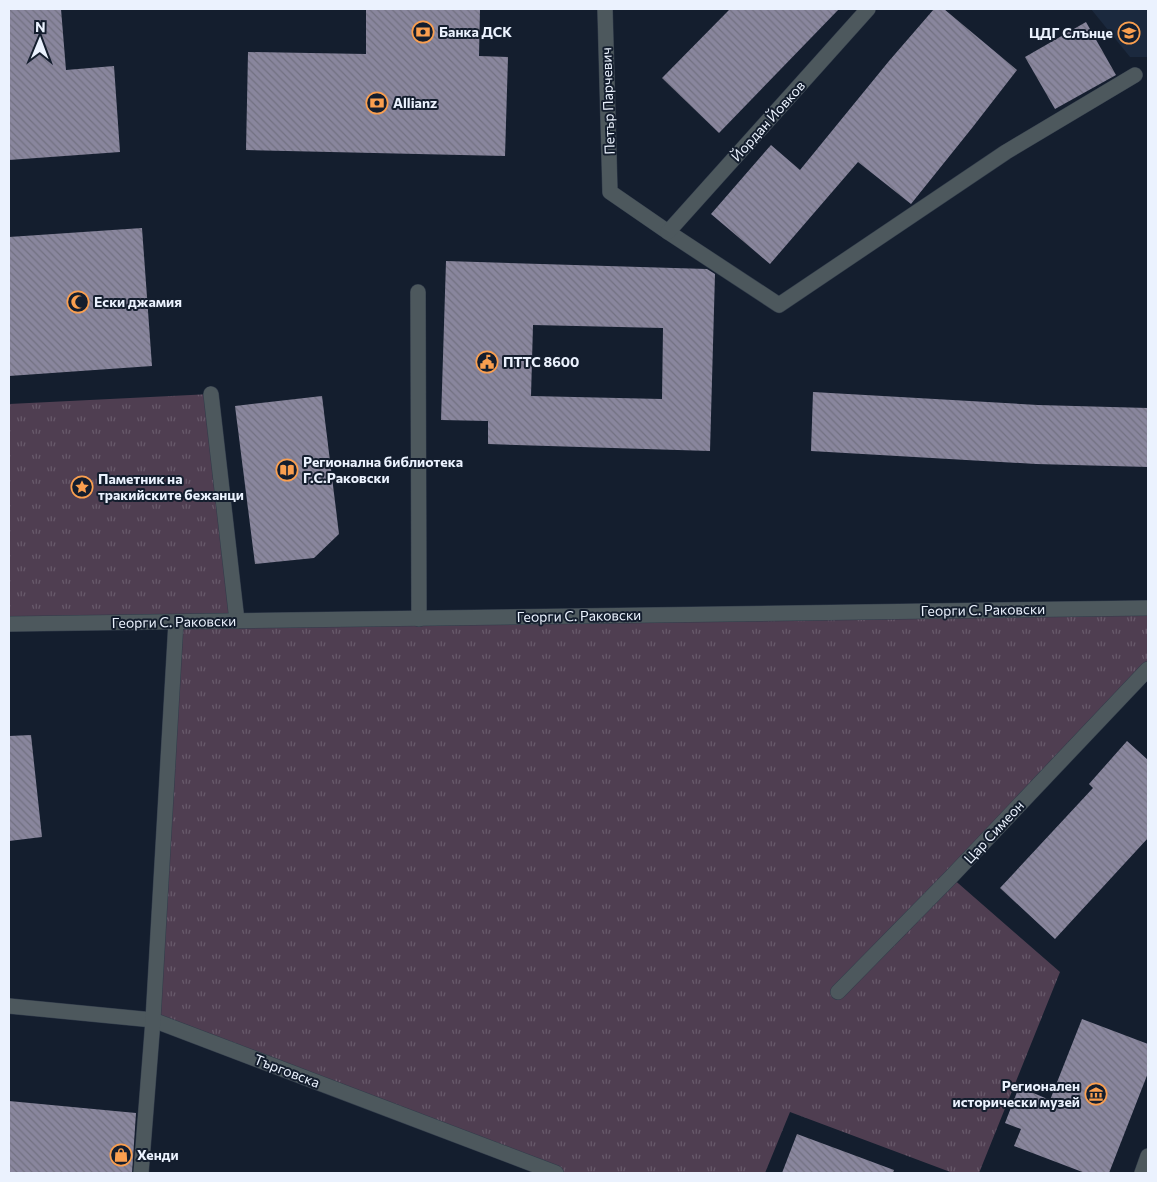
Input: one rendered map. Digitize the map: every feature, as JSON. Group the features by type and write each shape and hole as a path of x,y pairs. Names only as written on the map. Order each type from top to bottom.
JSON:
{"street":[{"name":"Петър Парчевич","path":"605,9 610,192 668,232"},
{"name":"Йордан Йовков","path":"668,232 868,9"},
{"path":"668,232 779,305 1006,152 1135,75"},
{"path":"418,292 418,618"},
{"path":"211,394 238,621"},
{"name":"Георги С. Раковски","path":"9,624 1148,608"},
{"path":"141,1173 153,1020 176,622"},
{"name":"Цар Симеон","path":"838,992 951,877 1148,669"},
{"name":"Търговска","path":"9,1006 153,1020 556,1173"},
{"path":"1142,1173 1148,1156"}],"shaded area":[{"name":"ЦДГ Слънце","path":"1091,9 1148,9 1148,57 1130,57"}],"green space":[{"path":"211,394 238,621 1148,608 1148,669 951,877 1060,972 979,1173 953,1173 790,1112 765,1173 556,1173 153,1020 176,622 9,624 9,404"}],"building":[{"path":"9,9 61,9 66,70 114,66 120,152 9,160"},
{"name":"Allianz","path":"366,9 480,9 479,56 508,57 505,156 246,150 248,52 366,54"},
{"path":"730,9 839,9 719,133 662,78"},
{"path":"934,9 944,9 1017,70 911,204 858,162 770,264 711,214 771,145 800,170"},
{"path":"1086,22 1116,75 1055,109 1025,57"},
{"name":"Ески джамия","path":"142,228 152,366 9,376 9,237"},
{"name":"ПТТС 8600","path":"446,261 707,269 715,274 710,451 488,444 488,421 441,420","holes":["533,325 663,328 662,399 531,396"]},
{"path":"813,392 1038,405 1148,408 1148,467 1036,464 811,451"},
{"name":"Регионална библиотека Г.С.Раковски","path":"322,396 339,534 314,558 255,564 235,406"},
{"path":"31,735 42,837 9,841 9,736"},
{"path":"1127,741 1148,760 1148,838 1055,939 1000,888 1093,788 1089,784"},
{"name":"Регионален исторически музей","path":"1082,1019 1148,1044 1148,1073 1109,1173 1085,1173 1014,1146 1021,1129 1005,1123 1019,1087 1050,1100"},
{"path":"9,1101 136,1113 132,1173 9,1173"},
{"path":"797,1134 894,1170 893,1173 782,1173"}],"place":[{"name":"Банка ДСК","path":"423,32"},
{"name":"ЦДГ Слънце","path":"1129,33"},
{"name":"Allianz","path":"377,103"},
{"name":"Ески джамия","path":"78,302"},
{"name":"ПТТС 8600","path":"487,362"},
{"name":"Регионална библиотека Г.С.Раковски","path":"287,470"},
{"name":"Паметник на тракийските бежанци","path":"82,487"},
{"name":"Регионален исторически музей","path":"1096,1094"},
{"name":"Хенди","path":"121,1155"}]}
